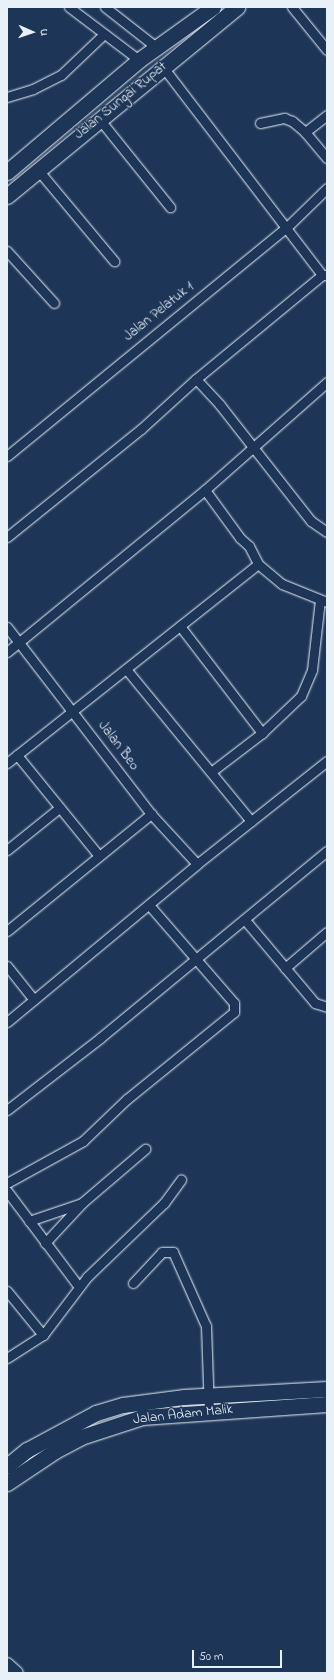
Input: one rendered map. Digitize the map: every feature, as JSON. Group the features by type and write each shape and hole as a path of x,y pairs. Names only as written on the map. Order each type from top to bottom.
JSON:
{"main road":[{"name":"Jalan Sungai Rupat","path":"7,172 156,47 213,7"},
{"name":"Jalan Sungai Rupat","path":"7,196 237,7"},
{"name":"Jalan Adam Malik","path":"7,1466 27,1450 96,1413 123,1405 210,1395 327,1389"},
{"name":"Jalan Adam Malik","path":"7,1483 54,1451 116,1424 142,1417 209,1411 327,1404"}],"street":[{"path":"69,7 140,60"},
{"path":"105,7 156,47"},
{"path":"292,7 327,50"},
{"path":"7,97 33,89 61,75 104,34"},
{"path":"7,524 10,534 140,429 196,379 324,275 286,228 163,67"},
{"path":"305,132 327,114"},
{"path":"260,123 284,118 292,121 305,132 327,158"},
{"path":"100,120 170,207"},
{"path":"38,170 114,261"},
{"name":"Jalan Pelatuk 1","path":"7,456 286,228 327,188"},
{"path":"7,251 54,303"},
{"path":"196,379 220,405 311,521 327,532"},
{"path":"7,652 205,490 327,382"},
{"path":"205,490 226,516 240,538 249,546 258,564 282,584 324,601 312,670 301,696 262,733 211,772"},
{"path":"7,763 72,709 126,669 258,564"},
{"name":"Jalan Beo","path":"7,626 151,814 197,864"},
{"path":"180,626 262,733"},
{"path":"126,669 251,821"},
{"path":"17,754 99,856"},
{"path":"7,1022 197,864 327,761"},
{"path":"7,850 59,808"},
{"path":"7,931 151,814"},
{"path":"7,1110 245,920 327,851"},
{"path":"7,1183 83,1141 127,1099 234,1012 234,1003 197,958 149,905"},
{"path":"245,920 315,1004 327,1007"},
{"path":"285,968 327,932"},
{"path":"7,966 34,1000"},
{"path":"45,1243 83,1202 145,1148"},
{"path":"7,1358 43,1335 79,1287 164,1203 181,1180"},
{"path":"7,1190 79,1287"},
{"path":"30,1221 83,1202"},
{"path":"133,1283 162,1252 173,1252 206,1326 210,1395 209,1411"},
{"path":"7,1291 43,1335"}]}
